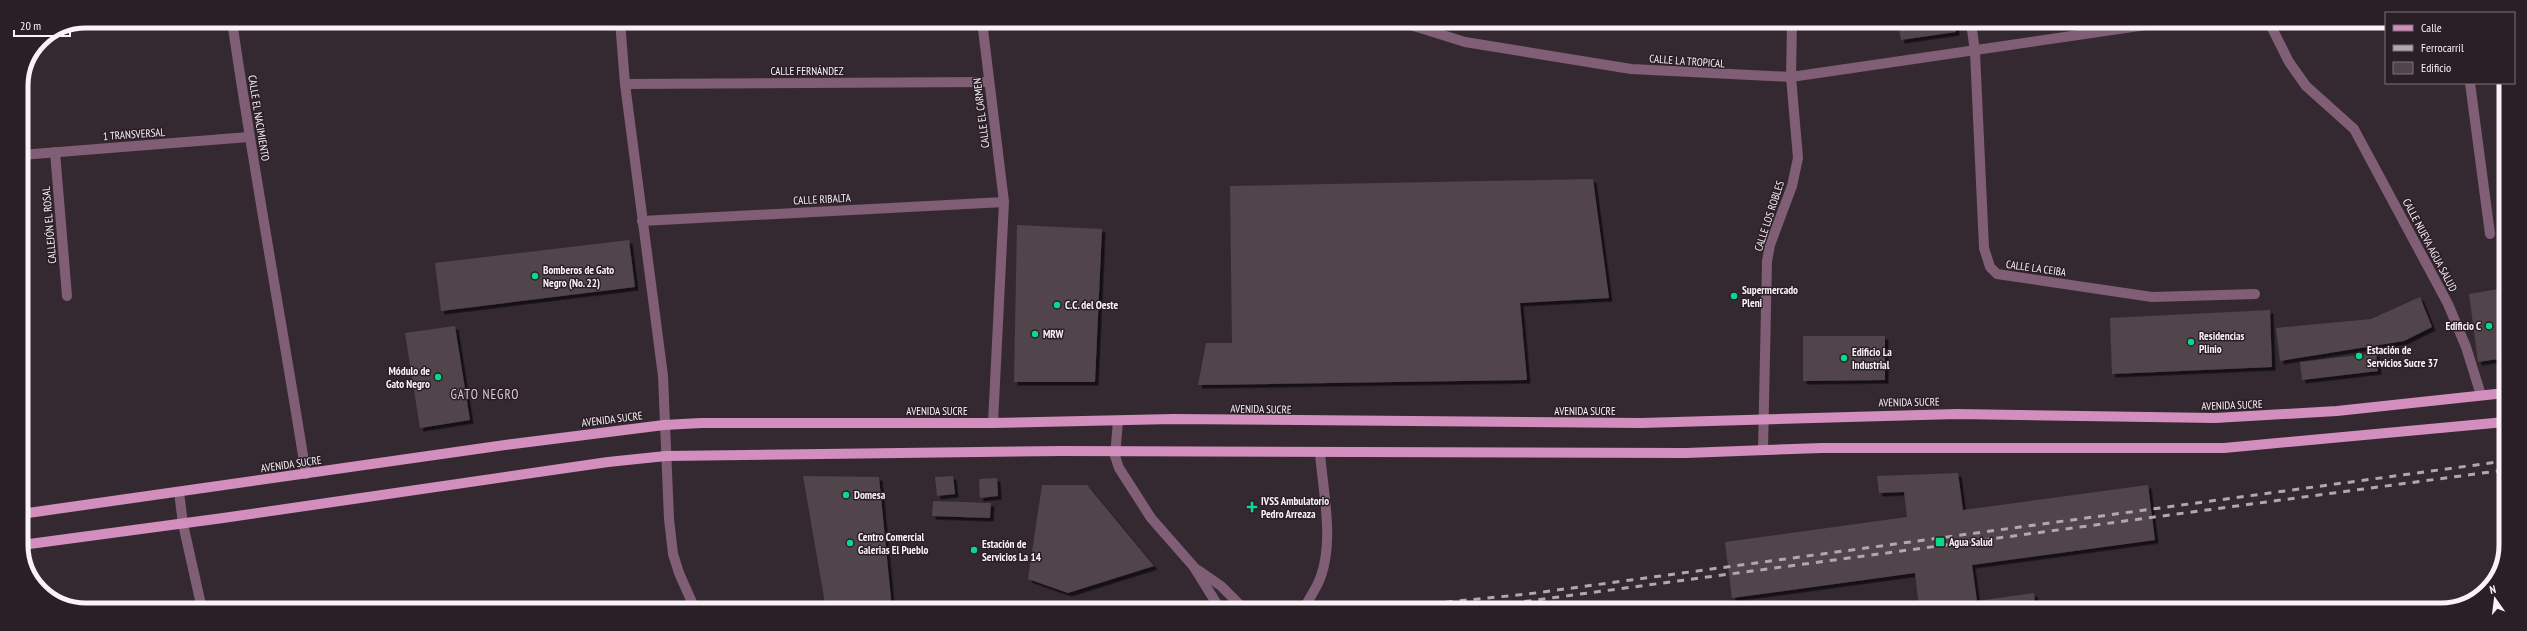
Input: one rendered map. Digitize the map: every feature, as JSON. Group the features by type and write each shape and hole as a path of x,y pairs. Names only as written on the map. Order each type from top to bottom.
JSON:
{"main road":[{"name":"AVENIDA SUCRE","path":"28,513 505,445 664,425 993,423 1173,419 1641,423 1957,414 2215,418 2337,411 2499,394"},
{"path":"28,545 563,468 666,456 1116,452 1686,453 1822,448 2224,448 2499,423"}],"street":[{"name":"CALLE EL NACIMIENTO","path":"233,28 249,137 265,218 306,474"},
{"path":"621,28 625,84 663,376 669,519 673,554 679,573 692,603"},
{"name":"CALLE EL CARMEN","path":"983,28 1004,202 993,423"},
{"name":"CALLE LA TROPICAL","path":"1420,28 1465,42 1631,69 1791,78 1975,52 2129,28"},
{"name":"CALLE LOS ROBLES","path":"1762,450 1767,261 1770,245 1792,186 1798,158 1791,78 1792,28"},
{"name":"CALLE LA CEIBA","path":"1972,28 1975,52 1984,248 1990,267 1997,274 2152,297 2255,294"},
{"name":"CALLE NUEVA AGUA SALUD","path":"2272,28 2290,62 2306,86 2341,115 2354,129 2448,304 2466,347 2481,395"},
{"name":"CALLE FERNÁNDEZ","path":"625,84 989,82"},
{"path":"2470,84 2490,234"},
{"name":"1 TRANSVERSAL","path":"28,154 249,137"},
{"name":"CALLEJÓN EL ROSAL","path":"55,152 67,296"},
{"name":"CALLE RIBALTA","path":"642,221 1004,202"},
{"path":"1118,421 1115,456 1119,468 1151,518 1194,567 1216,603"},
{"path":"1307,603 1320,577 1325,560 1327,542 1320,453"},
{"path":"178,492 183,524 201,603"},
{"path":"1194,567 1221,586 1238,603"}],"building":[{"path":"1899,28 1956,28 1956,32 1901,40"},
{"path":"1593,179 1609,298 1520,303 1527,380 1198,385 1206,343 1232,343 1230,186"},
{"name":"C.C. del Oeste","path":"1017,225 1102,229 1095,382 1014,382"},
{"name":"Bomberos de Gato Negro (No. 22)","path":"629,240 635,287 441,311 435,263"},
{"name":"Edificio C","path":"2499,289 2499,359 2478,362 2469,294"},
{"name":"Estación de Servicios Sucre 37","path":"2420,297 2432,327 2404,341 2280,361 2276,328 2371,319"},
{"name":"Residencias Plinio","path":"2270,310 2272,367 2112,374 2110,318"},
{"name":"Módulo de Gato Negro","path":"455,326 470,420 420,428 405,333"},
{"name":"Edificio La Industrial","path":"1803,336 1885,336 1885,380 1803,381"},
{"path":"2376,353 2378,371 2302,380 2300,362"},
{"path":"1958,473 1963,510 2148,485 2155,540 1972,565 1977,601 2034,593 2035,603 1919,603 1915,573 1732,598 1725,542 1907,517 1904,492 1879,493 1877,476"},
{"name":"Centro Comercial Galerias El Pueblo","path":"803,476 879,477 891,603 825,603"},
{"path":"953,476 955,494 937,496 935,477"},
{"path":"997,478 998,496 980,498 979,479"},
{"path":"1042,485 1087,485 1154,566 1068,593 1028,579"},
{"name":"Estación de Servicios La 14","path":"933,501 991,503 990,518 932,516"}],"railway":[{"path":"1437,603 1528,594 2499,462"},
{"path":"1514,603 2499,471"}],"place":[{"name":"Bomberos de Gato Negro (No. 22)","path":"535,276"},
{"name":"Supermercado Pleni","path":"1734,296"},
{"name":"C.C. del Oeste","path":"1057,305"},
{"name":"Edificio C","path":"2489,326"},
{"name":"MRW","path":"1035,334"},
{"name":"Residencias Plinio","path":"2191,342"},
{"name":"Estación de Servicios Sucre 37","path":"2359,356"},
{"name":"Edificio La Industrial","path":"1844,358"},
{"name":"Módulo de Gato Negro","path":"438,377"},
{"name":"Domesa","path":"846,495"},
{"name":"IVSS Ambulatorio Pedro Arreaza","path":"1252,507"},
{"name":"Agua Salud","path":"1940,542"},
{"name":"Centro Comercial Galerias El Pueblo","path":"850,543"},
{"name":"Estación de Servicios La 14","path":"974,550"}],"district":[{"name":"GATO NEGRO","path":"485,394"}]}
